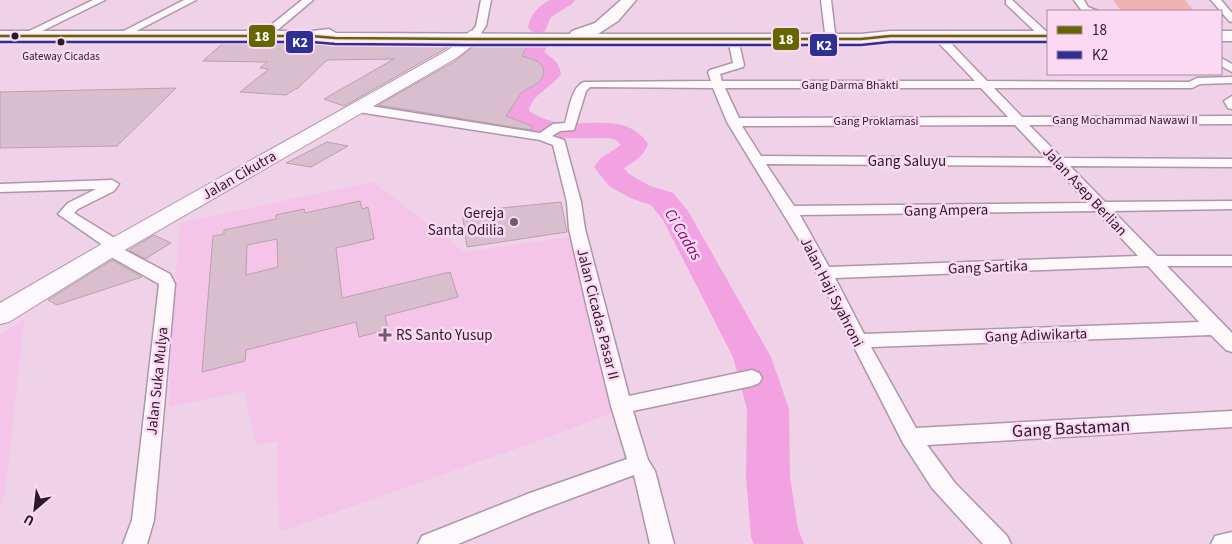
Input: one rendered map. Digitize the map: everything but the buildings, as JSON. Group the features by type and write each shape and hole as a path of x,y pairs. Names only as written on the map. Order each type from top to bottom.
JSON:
{"main road":[{"path":"0,36 312,36 336,38 577,34 592,32 601,28 629,0"},
{"path":"641,0 623,21 622,28 629,33 858,33 890,36"},
{"path":"473,36 733,39 862,38 938,35 1047,36"},
{"name":"Jalan Cikutra","path":"0,315 113,247 454,53 473,36"}],"street":[{"path":"24,36 100,0"},
{"path":"119,36 191,0"},
{"path":"264,36 308,0"},
{"path":"473,36 480,26 486,0"},
{"path":"826,0 830,33"},
{"path":"1079,0 1085,9 1089,10"},
{"path":"1216,0 1232,19"},
{"path":"1009,2 1047,36"},
{"name":"Jalan Asep Berlian","path":"938,35 982,84 1226,338"},
{"path":"718,86 714,71 739,65 733,39"},
{"name":"Gang Darma Bhakti","path":"550,132 570,127 580,91 583,86 588,84 718,86 1192,84 1199,80 1232,80"},
{"name":"Jalan Haji Syahroni","path":"718,86 733,122 790,211 910,437 934,473 999,544"},
{"path":"1232,100 1230,101 1232,105"},
{"name":"Jalan Cicadas Pasar II","path":"358,108 550,132 558,143 564,158 574,202 579,238 621,406 639,464 644,472 662,544"},
{"name":"Gang Mochammad Nawawi II","path":"1018,120 1232,120"},
{"name":"Gang Proklamasi","path":"733,122 1018,120"},
{"name":"Gang Saluyu","path":"757,160 1232,163"},
{"path":"0,188 112,184 109,188 73,206 65,214 113,247"},
{"name":"Gang Ampera","path":"790,211 1232,205"},
{"name":"Jalan Suka Mulya","path":"113,247 164,278 167,284 142,520 135,544"},
{"name":"Gang Sartika","path":"824,273 1151,261 1232,261"},
{"name":"Gang Adiwikarta","path":"858,341 1226,338"},
{"path":"621,406 752,378"},
{"name":"Gang Bastaman","path":"910,437 1232,419"},
{"path":"430,544 530,503 639,464"},
{"path":"1223,544 1232,543"}],"shaded area":[{"path":"1113,0 1185,0 1193,10 1120,10"},
{"name":"RS Santo Yusup","path":"373,182 464,252 574,236 616,411 549,437 279,532 277,441 256,445 244,391 169,407 173,312 180,223"},
{"path":"24,320 5,495 0,508 0,335"}],"waterway":[{"name":"Ci Cadas","path":"538,27 544,13 565,0"},
{"name":"Ci Cadas","path":"537,45 532,53 548,66 549,74 524,96 517,107 516,114 533,124 561,131 610,130 625,134 635,144 630,152 611,163 608,167 619,180 640,192 662,199 677,218 752,357 768,409 768,477 775,537 780,544"}],"transit line":[{"name":"18","path":"0,36 312,36 335,38 470,39 861,39 890,36 1047,36"},
{"name":"K2","path":"0,42 312,42 335,44 470,45 861,45 890,42 1047,42"}],"place":[{"name":"Gateway Cicadas","path":"61,42"},
{"name":"Gereja Santa Odilia","path":"514,222"},
{"name":"RS Santo Yusup","path":"385,335"}]}
